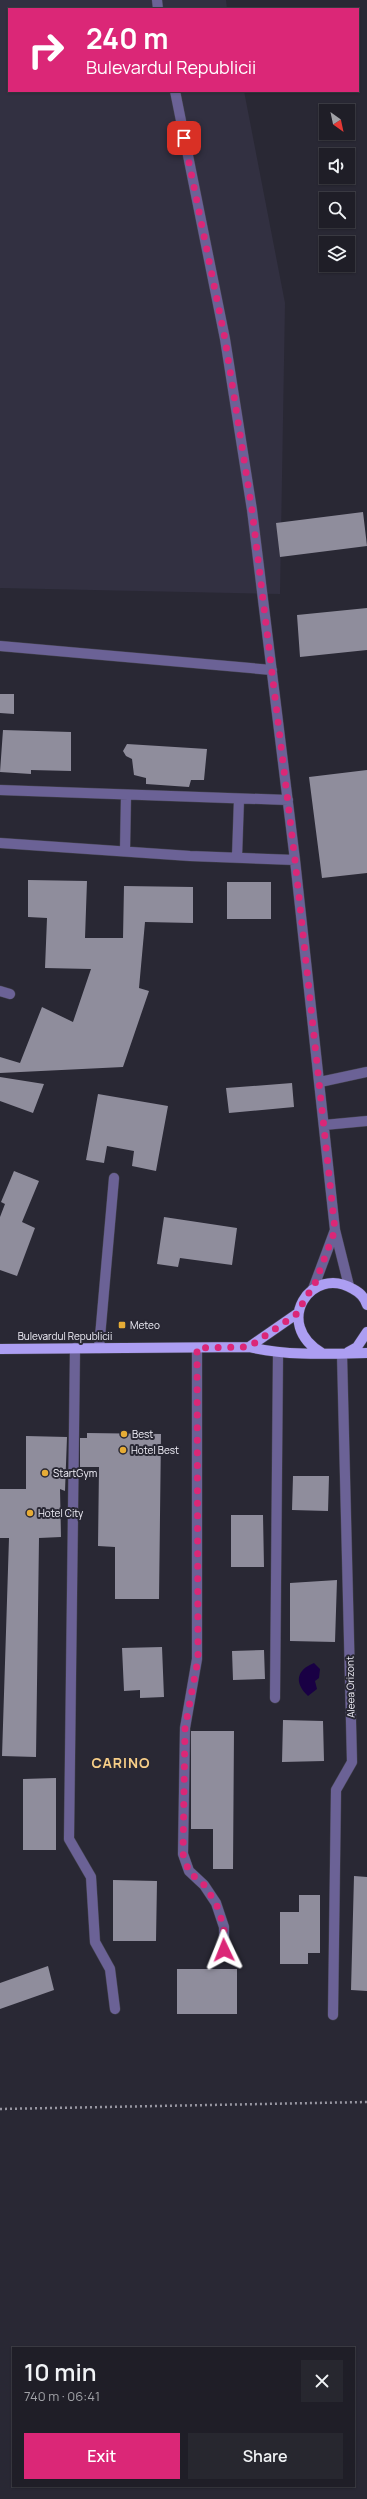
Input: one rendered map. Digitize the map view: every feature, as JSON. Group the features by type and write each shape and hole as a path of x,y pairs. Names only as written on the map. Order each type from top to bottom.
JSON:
{"main road":[{"path":"322,1353 311,1347 303,1337 298,1326 298,1313 306,1296 313,1289 331,1283 349,1286 367,1303"},
{"path":"249,1347 298,1313"},
{"path":"344,1354 357,1347 367,1332"},
{"name":"Bulevardul Republicii","path":"0,1349 249,1347 278,1354 344,1354 367,1352"}],"street":[{"path":"175,92 225,339 252,510 295,860 335,1230 349,1286"},
{"path":"0,646 272,670"},
{"path":"0,790 288,800"},
{"path":"125,851 126,795"},
{"path":"237,857 239,799"},
{"path":"0,843 295,860"},
{"path":"0,991 10,994"},
{"path":"320,1082 367,1072"},
{"path":"324,1125 367,1121"},
{"path":"99,1348 114,1178"},
{"path":"313,1289 335,1230"},
{"path":"75,1348 69,1839 90,1876 95,1942 110,1970 115,2009"},
{"path":"197,1348 198,1659 185,1728 183,1854 189,1872 204,1885 216,1903 224,1927 224,1950"},
{"path":"275,1698 278,1354"},
{"name":"Aleea Orizont","path":"333,2015 336,1790 352,1762 344,1354"}],"path":[{"path":"0,2110 367,2102"}],"shaded area":[{"path":"0,0 226,0 227,8 8,8 8,92 244,92 285,303 280,594 0,588"},
{"path":"314,1663 320,1669 319,1678 315,1681 317,1689 308,1696 300,1686 299,1677 300,1673 304,1669"}],"building":[{"path":"363,512 367,546 280,557 276,523"},
{"path":"367,608 367,650 300,657 297,615"},
{"path":"0,694 14,694 14,714 0,713"},
{"path":"3,730 71,732 71,771 31,770 31,774 0,772"},
{"path":"127,744 207,749 204,780 191,780 189,787 146,784 146,778 134,775 132,759 126,756 123,751"},
{"path":"367,770 367,873 322,878 309,777"},
{"path":"28,880 87,881 85,938 123,938 124,886 193,887 193,923 145,922 139,988 149,991 123,1067 0,1073 0,1057 20,1063 42,1007 73,1022 91,969 45,968 47,918 28,917"},
{"path":"227,882 271,882 271,919 227,919"},
{"path":"0,1077 44,1084 33,1113 0,1101"},
{"path":"292,1083 294,1107 229,1113 226,1088"},
{"path":"98,1094 168,1106 156,1171 132,1166 134,1151 107,1146 104,1163 86,1160"},
{"path":"14,1171 39,1181 22,1222 35,1228 17,1276 0,1270 0,1217 5,1204 1,1202"},
{"path":"164,1217 237,1228 232,1265 180,1258 178,1267 157,1264"},
{"path":"87,1433 161,1434 159,1599 115,1599 115,1547 98,1546 99,1467 80,1467 80,1438 87,1438"},
{"path":"26,1436 67,1437 65,1491 60,1489 61,1537 39,1538 36,1757 2,1756 9,1538 0,1538 0,1489 26,1489"},
{"path":"293,1476 329,1476 328,1511 292,1510"},
{"path":"231,1515 263,1515 264,1567 231,1567"},
{"path":"337,1580 335,1642 290,1641 290,1583"},
{"path":"162,1647 164,1697 140,1698 140,1690 124,1691 122,1648"},
{"path":"264,1650 265,1679 233,1680 232,1651"},
{"path":"283,1720 323,1721 324,1761 282,1762"},
{"path":"191,1731 234,1731 233,1869 213,1869 213,1829 191,1829"},
{"path":"56,1778 56,1850 23,1850 23,1779"},
{"path":"354,1876 367,1877 367,1991 351,1990"},
{"path":"113,1880 157,1881 156,1941 113,1941"},
{"path":"299,1895 320,1895 320,1953 308,1953 308,1964 280,1964 280,1912 299,1912"},
{"path":"48,1966 54,1990 0,2009 0,1983"},
{"path":"177,1969 237,1969 237,2014 177,2014"}],"place":[{"name":"Meteo","path":"122,1325"},
{"name":"Best","path":"124,1434"},
{"name":"Hotel Best","path":"123,1450"},
{"name":"StartGym","path":"45,1473"},
{"name":"Hotel City","path":"30,1513"}],"district":[{"name":"CARINO","path":"121,1762"}],"route":[{"path":"184,138 225,339 252,510 295,860 335,1230 313,1289 301,1304 298,1313 249,1347 197,1348 198,1659 185,1728 182,1823 183,1854 189,1872 204,1885 216,1903 224,1927 224,1950"}]}
